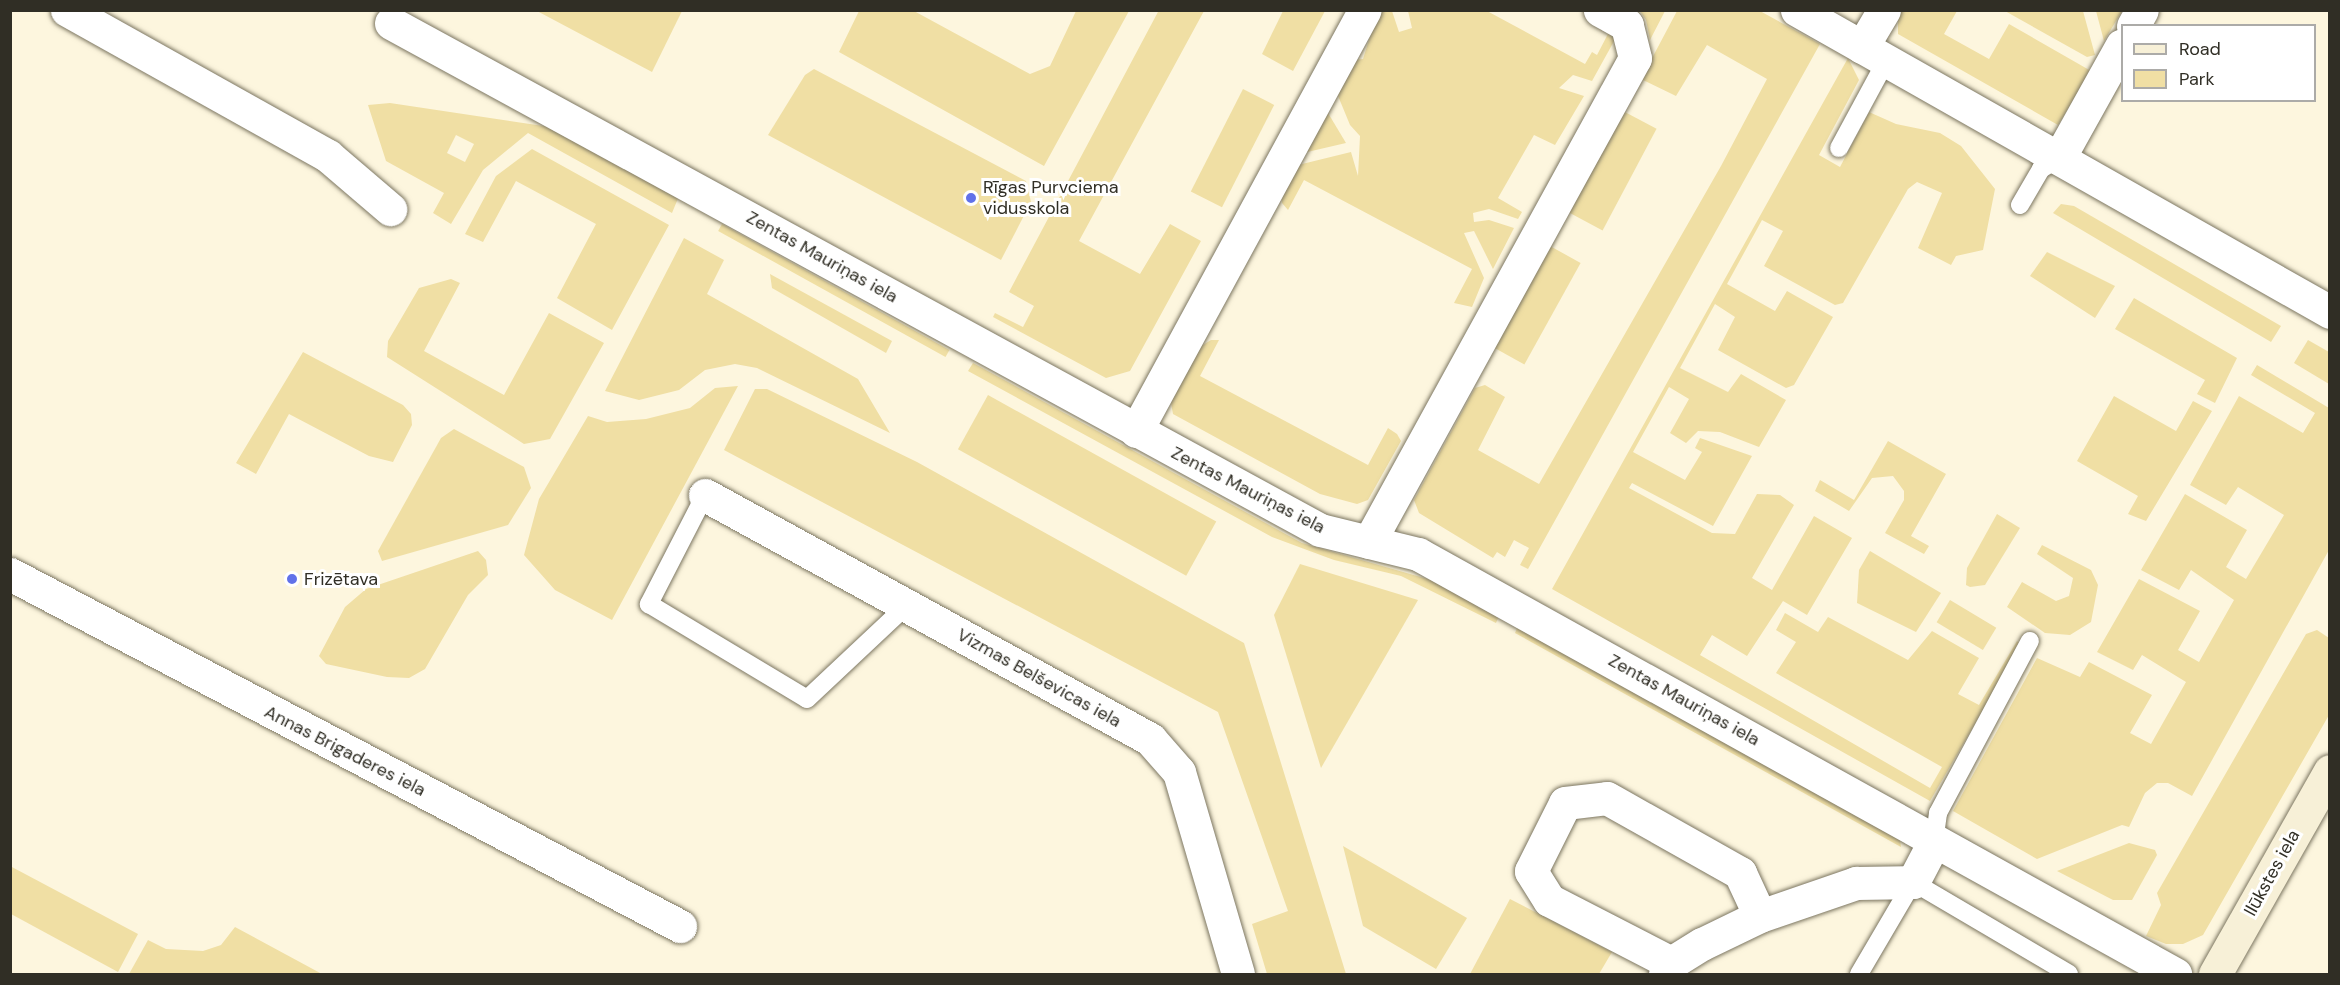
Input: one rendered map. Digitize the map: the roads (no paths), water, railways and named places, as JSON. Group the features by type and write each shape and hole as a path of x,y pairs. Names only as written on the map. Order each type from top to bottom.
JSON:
{"street":[{"path":"68,10 328,156 390,209"},
{"path":"1136,431 1365,10"},
{"path":"1369,542 1635,58 1627,25 1600,10"},
{"path":"1797,10 2330,312"},
{"path":"1874,54 1884,10"},
{"path":"2134,24 2142,10"},
{"name":"Zentas Mauriņas iela","path":"391,22 1320,530 1418,554 2175,975"},
{"path":"2059,158 2121,47"},
{"name":"Vizmas Belševicas iela","path":"705,495 1150,739 1179,772 1239,975"},
{"name":"Annas Brigaderes iela","path":"10,574 680,926"},
{"name":"Ilūkstes iela","path":"2215,975 2330,771"},
{"path":"1760,916 1740,873 1607,798 1565,803 1531,871 1550,900 1668,969 1760,916 1856,883 1913,882 1934,842"}],"lane":[{"path":"1839,148 1874,54"},
{"path":"2020,205 2042,169 2059,158"},
{"path":"705,495 649,604 807,699 907,605"},
{"path":"1934,842 1938,813 2030,641"},
{"path":"1859,975 1913,882 2070,975"}],"place":[{"name":"Rīgas Purvciema vidusskola","path":"971,198"},
{"name":"Frizētava","path":"292,579"}]}
